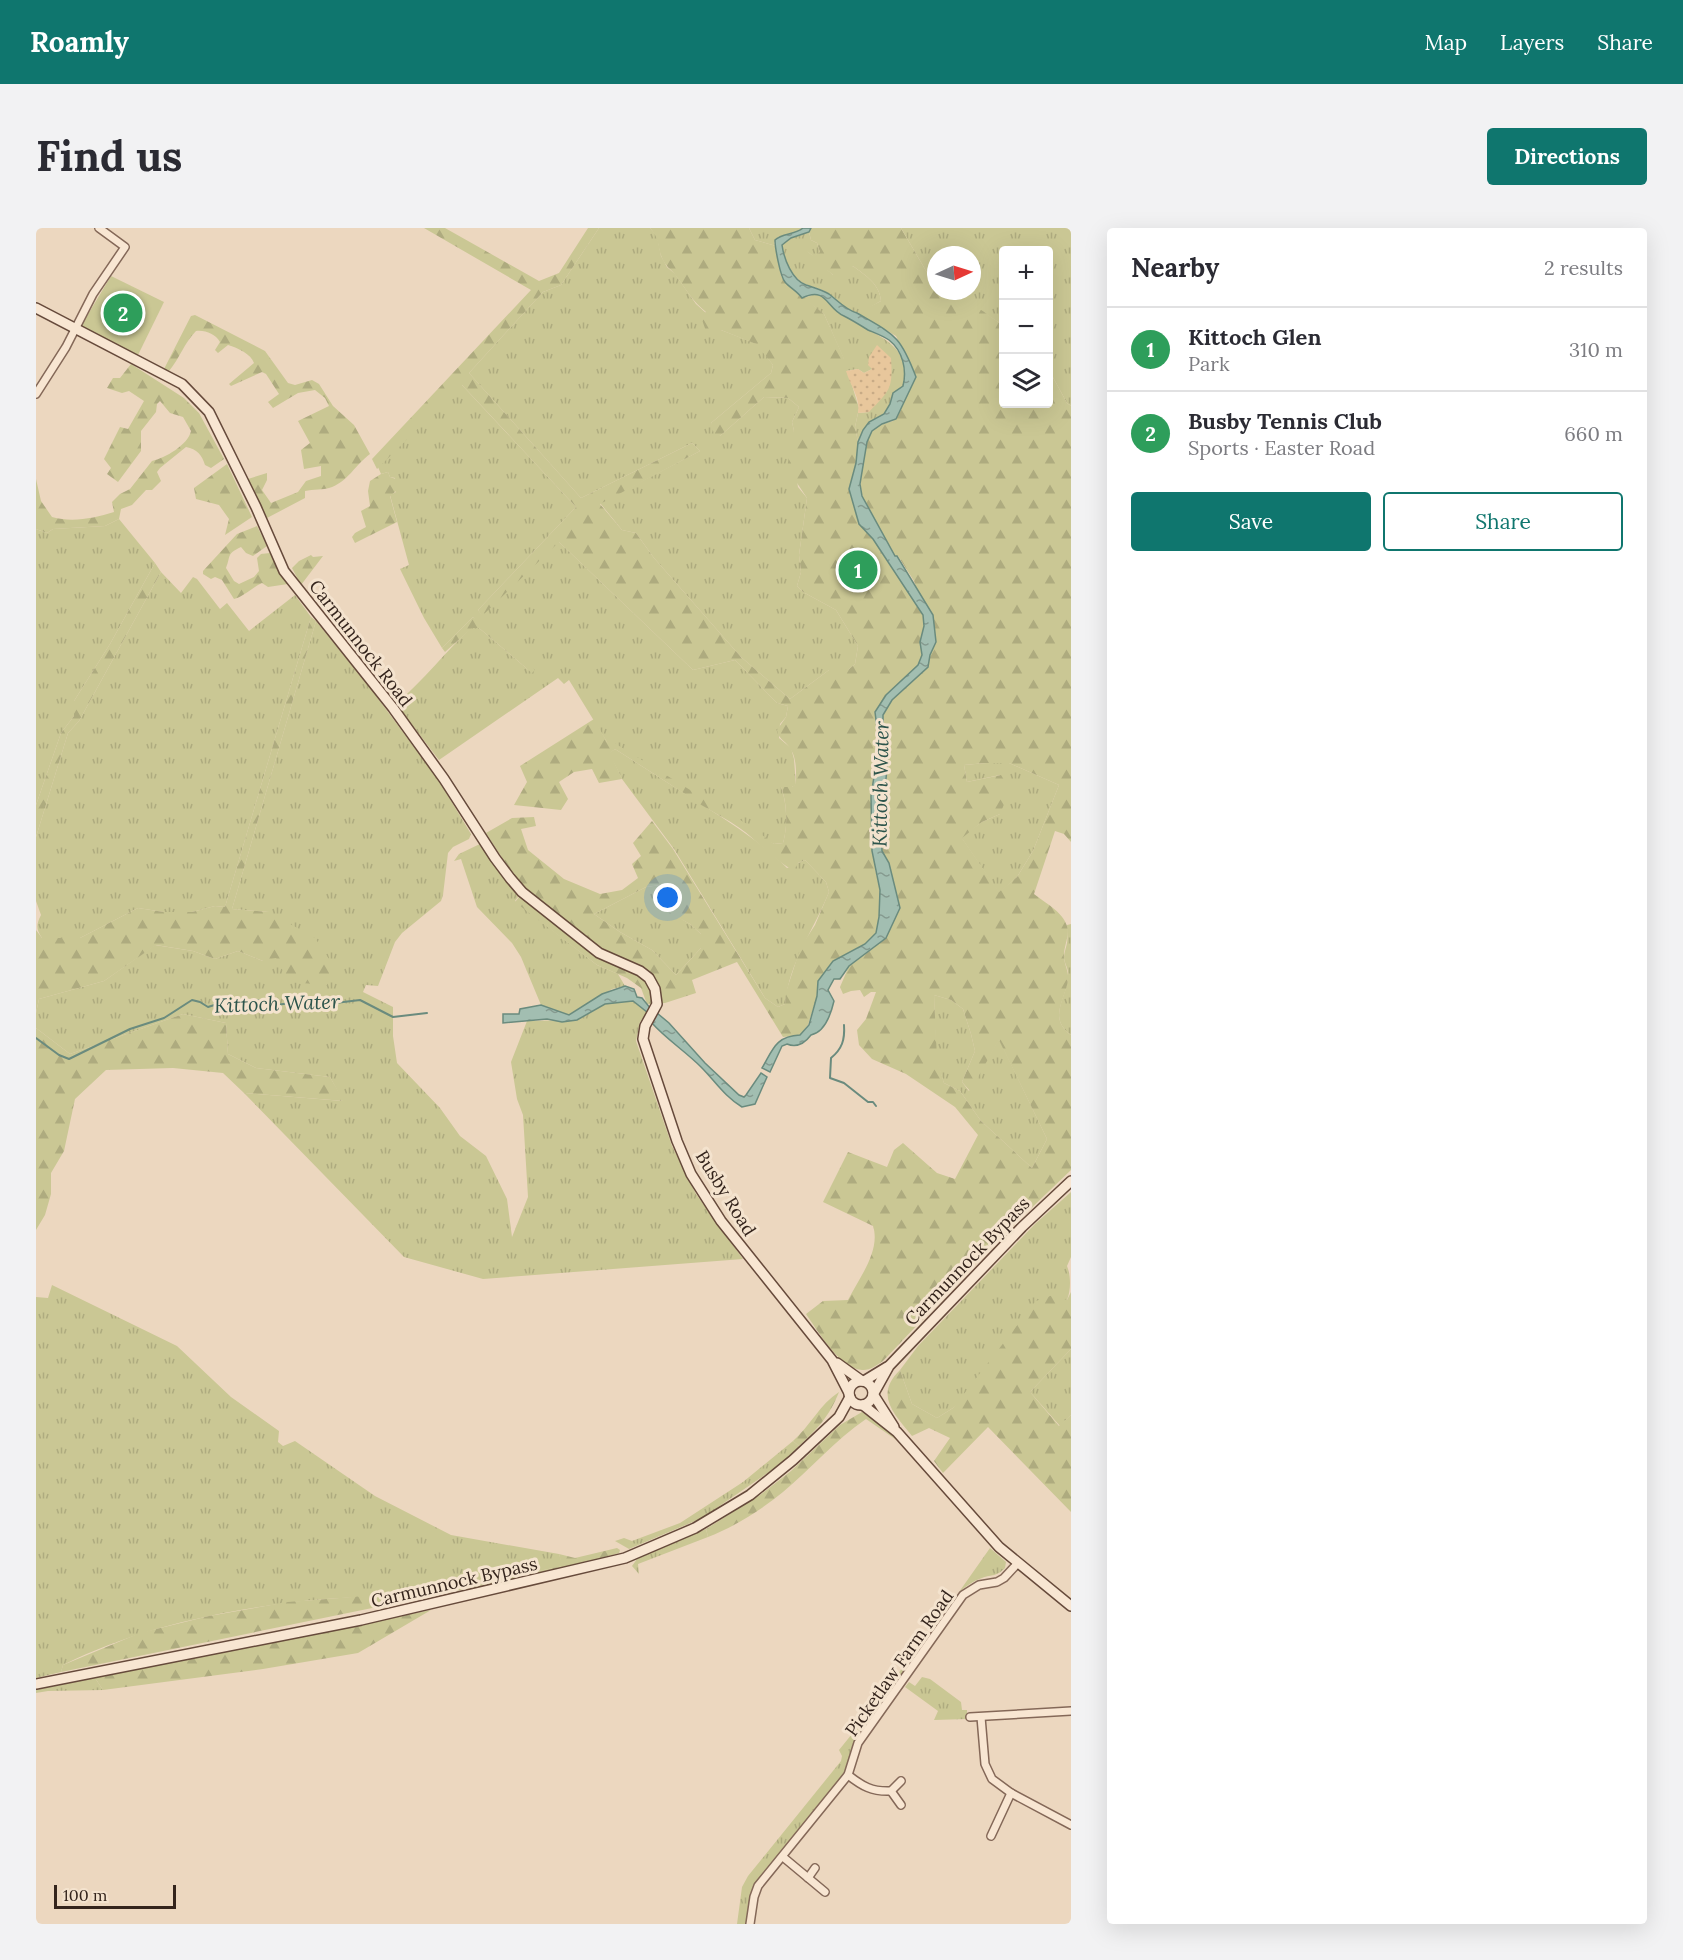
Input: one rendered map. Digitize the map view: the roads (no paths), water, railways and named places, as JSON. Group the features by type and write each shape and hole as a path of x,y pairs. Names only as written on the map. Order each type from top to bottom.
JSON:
{"main road":[{"name":"Carmunnock Road","path":"36,308 182,384 209,412 284,570 402,720 444,779 495,858 522,892 598,953 645,974 657,996 655,1009 648,1018"},
{"name":"Busby Road","path":"648,1018 644,1033 645,1048 677,1141 691,1174 721,1221 832,1360 849,1395"},
{"name":"Carmunnock Bypass","path":"874,1393 889,1366 1022,1227 1071,1181"},
{"name":"Busby Road","path":"832,1360 863,1381"},
{"name":"Carmunnock Bypass","path":"863,1381 889,1366"},
{"path":"897,1432 863,1406 854,1403 849,1395 852,1385 863,1381 871,1386 897,1432 983,1529 1018,1563 1071,1606"},
{"path":"863,1406 869,1403 874,1393"},
{"name":"Carmunnock Bypass","path":"839,1417 849,1395"},
{"name":"Carmunnock Bypass","path":"36,1684 361,1620 625,1558 695,1528 750,1495 793,1460 839,1417 863,1406"}],"street":[{"path":"36,394 76,328 93,294 125,247 99,228"},
{"name":"Picketlaw Farm Road","path":"750,1924 758,1886 848,1774 858,1743 963,1595 979,1585 998,1582 1018,1563"},
{"path":"970,1717 1071,1711"},
{"path":"981,1717 985,1764 992,1779 1011,1793 1071,1825"},
{"path":"848,1774 871,1790 891,1791 901,1781"},
{"path":"891,1791 901,1805"},
{"path":"991,1836 1011,1793"},
{"path":"783,1857 825,1892"},
{"path":"808,1878 815,1868"}],"water":[{"path":"803,228 811,228 809,232 791,238 782,245 793,274 801,282 826,292 846,308 888,332 905,352 916,377 896,419 872,431 867,442 860,484 862,496 895,556 933,615 936,642 928,667 892,700 883,715 888,761 881,823 882,851 889,863 900,908 886,938 849,966 840,979 834,979 828,990 834,1001 824,1026 800,1044 782,1046 770,1072 762,1068 776,1045 785,1038 800,1035 809,1025 817,996 818,981 833,961 865,944 876,933 880,890 872,851 871,796 879,744 875,712 886,695 918,665 922,655 920,642 924,626 923,615 873,539 859,524 849,489 856,463 858,442 863,430 869,422 884,414 893,393 903,386 903,361 894,344 889,340 838,312 822,296 810,295 802,298 785,282 775,240"},
{"path":"625,986 634,989 637,997 642,998 651,1009 647,1012 633,1001 605,1004 577,1020 562,1022 547,1019 503,1023 503,1014 519,1014 520,1009 541,1005 569,1015 602,994"},
{"path":"657,1013 739,1095 744,1097 746,1095 761,1073 767,1077 755,1104 742,1107 730,1098 701,1067 651,1022"}],"waterway":[{"name":"Kittoch Water","path":"36,1038 59,1055 69,1059 130,1029 164,1018 192,1000 208,1007 224,1002 256,1000 276,1005 298,1002 327,1004 360,1000 393,1017 427,1013"},
{"path":"844,1025 842,1044 831,1058 830,1078 844,1083 876,1106"}],"place":[{"name":"Busby Tennis Club","path":"123,313"},
{"name":"Kittoch Glen","path":"858,570"}]}
